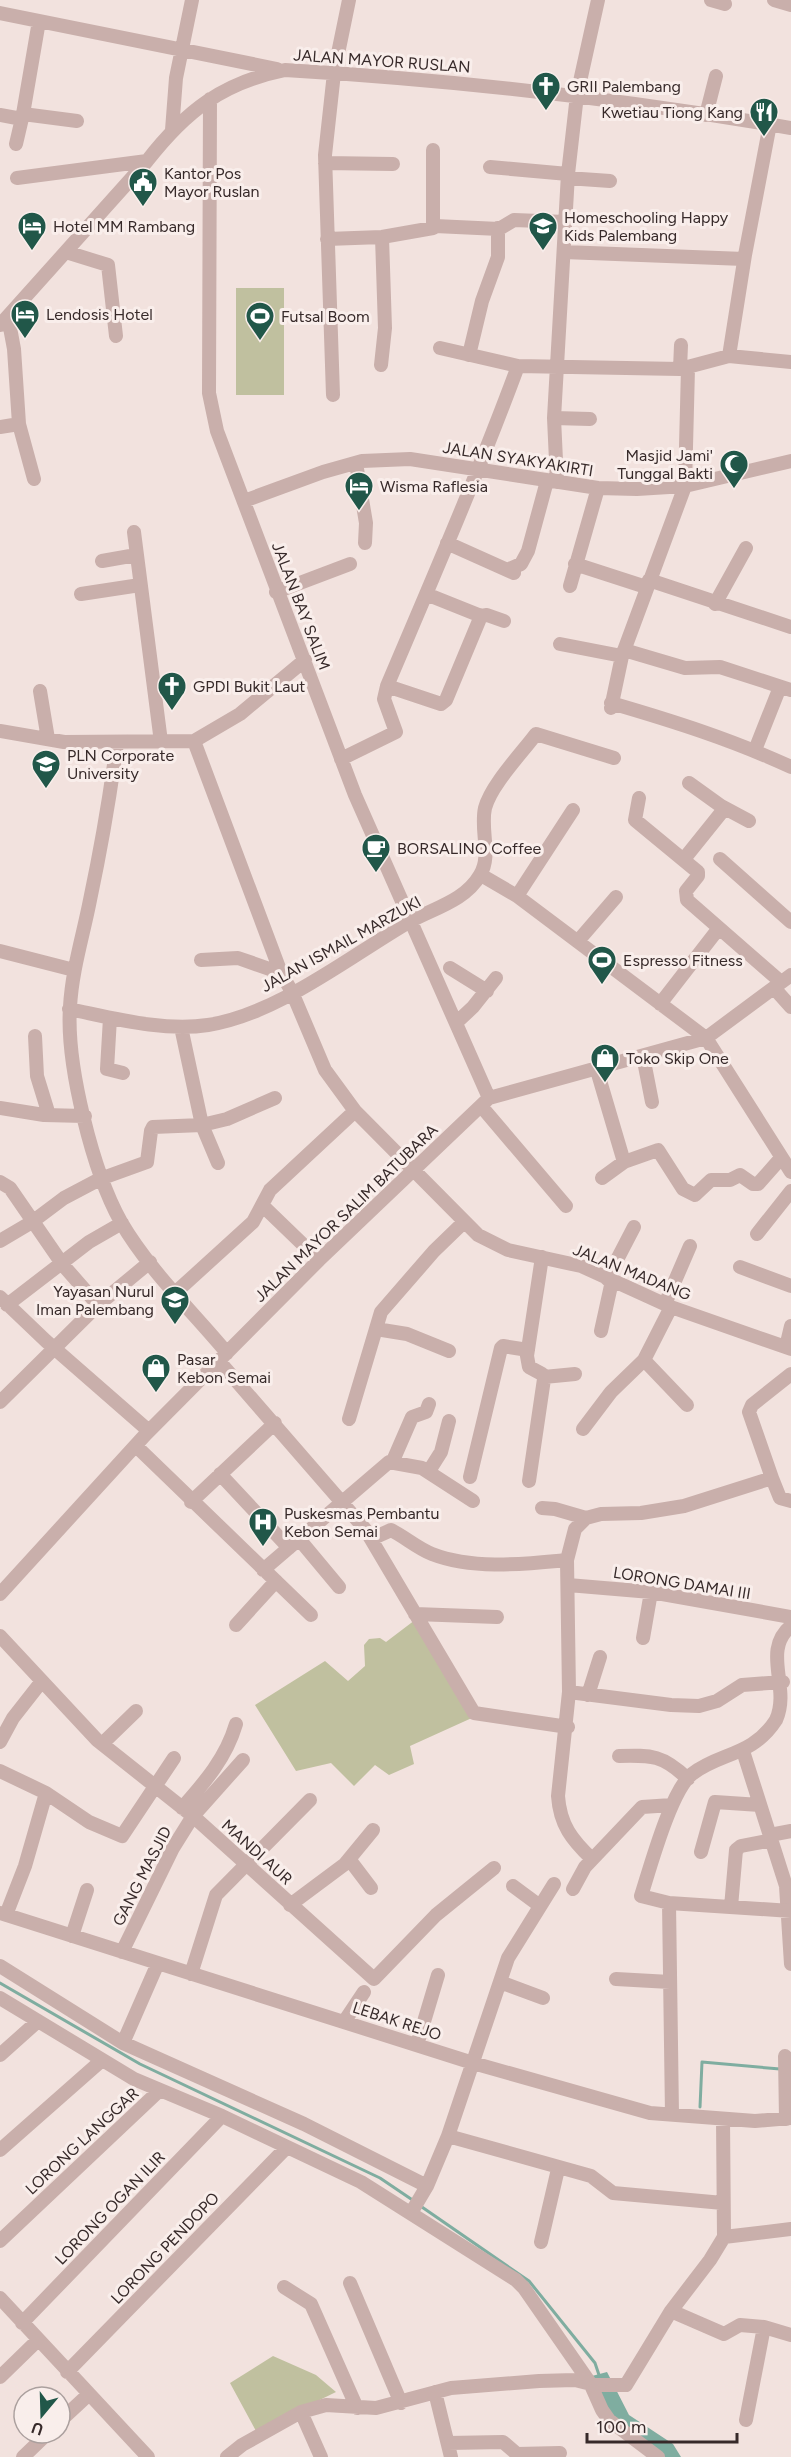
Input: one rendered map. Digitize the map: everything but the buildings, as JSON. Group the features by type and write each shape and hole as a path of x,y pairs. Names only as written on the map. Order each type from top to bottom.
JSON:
{"street":[{"path":"172,130 182,49 192,0"},
{"path":"333,395 325,163 334,73 350,0"},
{"path":"447,543 511,572 521,564 528,551 552,482 567,176 577,95 598,0"},
{"path":"711,0 725,4"},
{"path":"774,0 791,5"},
{"path":"0,13 285,70"},
{"path":"16,144 39,21"},
{"name":"JALAN MAYOR RUSLAN","path":"4,321 172,130 210,99 235,84 285,70 457,82 577,95 791,128"},
{"path":"706,114 716,76"},
{"name":"JALAN BAY SALIM","path":"210,99 209,393 217,431 341,759 457,1022 485,1102 566,1206"},
{"path":"0,115 77,121"},
{"path":"729,356 744,260 770,124"},
{"path":"327,238 382,237 430,230 435,225 434,150"},
{"path":"17,178 147,161"},
{"path":"325,163 393,164"},
{"path":"490,167 610,181"},
{"path":"435,225 498,228 514,220 565,222"},
{"path":"469,355 482,301 498,257 498,228"},
{"path":"381,365 385,328 382,237"},
{"path":"66,252 108,266 116,336"},
{"path":"564,252 744,260"},
{"path":"4,321 14,349 19,424 34,479"},
{"path":"681,345 684,369 685,486 623,653 611,706 686,725 755,750 791,767"},
{"path":"440,348 518,366 684,369 729,356 791,362"},
{"path":"341,759 396,732 384,699 387,686 479,470 518,366"},
{"path":"554,418 590,419"},
{"path":"0,427 19,424"},
{"name":"JALAN SYAKYAKIRTI","path":"244,501 323,472 356,463 397,459 598,488 685,486 791,460"},
{"path":"356,463 366,523 365,543"},
{"path":"570,586 598,488"},
{"path":"134,532 161,742"},
{"path":"715,604 746,548"},
{"path":"102,561 136,555"},
{"path":"276,592 350,564"},
{"path":"575,564 791,627"},
{"path":"81,594 140,585"},
{"path":"426,594 481,616 504,621"},
{"path":"387,686 443,703 481,616"},
{"path":"560,644 623,653 685,668 720,667 786,688 755,750"},
{"path":"0,731 48,739 117,743 194,741 240,714 305,660"},
{"path":"40,691 48,739"},
{"path":"614,758 536,734 489,797 485,810 485,859 481,875 517,896 706,1038 791,1172"},
{"name":"JALAN MADANG","path":"194,741 281,973 292,992 325,1070 355,1111 464,1222 478,1235 498,1246 570,1262 668,1305 788,1348"},
{"path":"117,743 107,819 74,969 69,1009 73,1072 100,1179 122,1223 150,1262 176,1292 274,1423 371,1539 474,1713 568,1727"},
{"path":"689,783 725,808 749,821"},
{"path":"639,798 635,820 698,872 698,876 686,891 687,900 782,981 791,1007"},
{"path":"684,859 725,808"},
{"path":"517,896 573,810"},
{"path":"720,859 791,922"},
{"name":"JALAN ISMAIL MARZUKI","path":"69,1009 110,1018 181,1027 219,1022 263,1007 411,921 456,900 481,875"},
{"path":"578,941 616,897"},
{"path":"660,1004 719,928"},
{"path":"0,951 74,969"},
{"path":"201,960 238,958 281,973"},
{"path":"450,968 487,991"},
{"path":"457,1022 487,991 496,978"},
{"name":"JALAN MAYOR SALIM BATUBARA","path":"0,1594 149,1431 319,1260 485,1102 706,1038 782,981"},
{"path":"110,1018 107,1069 123,1073"},
{"path":"181,1027 202,1125 218,1163"},
{"path":"35,1036 37,1076 49,1115"},
{"path":"643,1056 652,1102"},
{"path":"596,1068 624,1162"},
{"path":"0,1241 32,1222 64,1198 100,1179 147,1162 150,1156 153,1127 202,1125 227,1119 275,1098"},
{"path":"0,1107 49,1115 85,1116"},
{"path":"176,1292 253,1222 270,1190 355,1111"},
{"path":"602,1178 624,1162 658,1150 683,1189 695,1195 708,1183 718,1178 730,1180 740,1176 756,1185 781,1158"},
{"path":"0,1182 10,1188 62,1264 98,1305"},
{"path":"757,1234 791,1191"},
{"path":"262,1205 319,1260"},
{"path":"349,1419 381,1312 434,1251 464,1222"},
{"path":"122,1223 89,1242 62,1264 3,1301 149,1431"},
{"path":"601,1331 609,1280 634,1227"},
{"path":"583,1429 611,1392 644,1360 690,1246"},
{"path":"542,1257 528,1350 529,1367 544,1377 575,1374"},
{"path":"0,1402 5,1389 54,1348 98,1305 150,1262"},
{"path":"740,1267 791,1286"},
{"path":"788,1348 791,1326"},
{"path":"376,1329 407,1334 449,1351"},
{"path":"470,1478 501,1348 503,1346 528,1350"},
{"path":"644,1360 687,1405"},
{"path":"791,1374 752,1405 749,1412 780,1498 791,1501"},
{"path":"529,1480 544,1377"},
{"path":"392,1462 412,1416 426,1412 429,1404"},
{"path":"429,1471 441,1452 449,1421"},
{"path":"191,1502 274,1423"},
{"path":"135,1446 310,1615"},
{"path":"263,1570 386,1463 392,1462 429,1471 473,1501"},
{"path":"220,1474 339,1587"},
{"path":"542,1508 555,1509 586,1518 684,1506 772,1478"},
{"path":"586,1518 575,1529 567,1560 570,1692 568,1727 558,1796 559,1813 565,1829 592,1859"},
{"path":"371,1539 391,1530 429,1553 445,1558 507,1565 567,1560"},
{"path":"236,1625 276,1581"},
{"name":"LORONG DAMAI III","path":"568,1585 651,1592 791,1617"},
{"path":"643,1638 651,1592"},
{"path":"415,1614 496,1617"},
{"path":"790,1911 669,1903 641,1896 672,1805 688,1779 695,1772 743,1751 774,1722 786,1688 778,1657 779,1644 784,1632 791,1626"},
{"name":"MANDI AUR","path":"0,1636 102,1744 188,1812 374,1979 436,1915 494,1868"},
{"path":"588,1695 600,1657"},
{"path":"0,1742 13,1718 42,1681"},
{"path":"570,1692 671,1705 699,1706 717,1701 742,1685 786,1688"},
{"path":"102,1744 136,1711"},
{"path":"188,1812 230,1745 236,1724"},
{"path":"743,1751 786,1886 790,1911 791,1964"},
{"path":"619,1756 650,1755 661,1758 671,1763 688,1779"},
{"path":"0,1771 46,1792 89,1822 120,1837 174,1758"},
{"path":"188,1812 243,1760"},
{"path":"3,1914 25,1866 46,1792"},
{"path":"191,1974 213,1901 310,1800"},
{"path":"701,1852 716,1801 760,1806"},
{"path":"573,1889 585,1867 642,1807 672,1805"},
{"name":"GANG MASJID","path":"122,1952 188,1812"},
{"path":"290,1905 349,1859 373,1830"},
{"path":"731,1907 736,1850 741,1846 791,1831"},
{"path":"349,1859 371,1888"},
{"path":"412,2212 425,2190 448,2136 508,1958 554,1884"},
{"path":"513,1886 540,1906"},
{"path":"72,1936 87,1890"},
{"path":"669,1903 672,2115"},
{"name":"LEBAK REJO","path":"3,1914 473,2063 650,2112 723,2119 788,2119"},
{"path":"123,2043 158,1963"},
{"path":"0,1966 123,2043 304,2124 425,2190"},
{"path":"417,2045 438,1975"},
{"path":"616,1979 670,1982"},
{"path":"500,1982 543,1998"},
{"path":"344,2022 364,1992"},
{"path":"0,1998 134,2079 222,2116 361,2182 412,2212 524,2288 592,2384 602,2410 609,2420 658,2457"},
{"path":"0,2055 38,2020"},
{"path":"0,2150 101,2061"},
{"path":"785,2065 788,2119"},
{"name":"LORONG LANGGAR","path":"0,2241 160,2090"},
{"name":"LORONG OGAN ILIR","path":"22,2323 222,2116"},
{"path":"227,2457 242,2445 301,2412 326,2405 376,2408 451,2388 539,2381 575,2380 623,2387 630,2380 671,2311 710,2260 724,2237 723,2119"},
{"path":"448,2136 558,2169 593,2177 603,2188 613,2193 723,2203"},
{"name":"LORONG PENDOPO","path":"68,2372 286,2148"},
{"path":"541,2242 558,2169"},
{"path":"724,2237 791,2229"},
{"path":"350,2283 401,2403"},
{"path":"284,2287 311,2304 357,2408"},
{"path":"0,2298 140,2454"},
{"path":"671,2311 724,2334 740,2325 764,2327 791,2335"},
{"path":"746,2420 764,2327"},
{"path":"0,2377 38,2340"},
{"path":"435,2392 452,2457"},
{"path":"72,2410 88,2395"},
{"path":"301,2412 321,2457"},
{"path":"448,2443 503,2442 517,2454 560,2453"},
{"path":"23,2457 36,2445"}],"green space":[{"name":"Futsal Boom","path":"236,288 284,288 284,395 236,395"},
{"path":"415,1620 474,1717 410,1746 414,1764 389,1775 375,1765 354,1786 331,1763 296,1771 255,1705 325,1661 348,1681 365,1666 364,1645 369,1639 380,1638 386,1642"},
{"path":"273,2356 316,2375 336,2392 256,2431 230,2383"}],"water":[{"path":"607,2372 629,2415 673,2444 681,2457 660,2457 611,2420 592,2376"}],"waterway":[{"path":"0,1983 140,2064 380,2178 414,2201"},
{"path":"700,2107 702,2062 780,2069"},
{"path":"419,2205 529,2281 595,2363 600,2378"}],"place":[{"name":"GRII Palembang","path":"546,112"},
{"name":"Kwetiau Tiong Kang","path":"764,138"},
{"name":"Kantor Pos Mayor Ruslan","path":"143,208"},
{"name":"Hotel MM Rambang","path":"32,252"},
{"name":"Homeschooling Happy Kids Palembang","path":"543,252"},
{"name":"Lendosis Hotel","path":"25,340"},
{"name":"Futsal Boom","path":"260,342"},
{"name":"Masjid Jami' Tunggal Bakti","path":"734,490"},
{"name":"Wisma Raflesia","path":"359,512"},
{"name":"GPDI Bukit Laut","path":"172,712"},
{"name":"PLN Corporate University","path":"46,790"},
{"name":"BORSALINO Coffee","path":"376,874"},
{"name":"Espresso Fitness","path":"602,986"},
{"name":"Toko Skip One","path":"605,1084"},
{"name":"Yayasan Nurul Iman Palembang","path":"175,1326"},
{"name":"Pasar Kebon Semai","path":"156,1394"},
{"name":"Puskesmas Pembantu Kebon Semai","path":"263,1548"}]}
